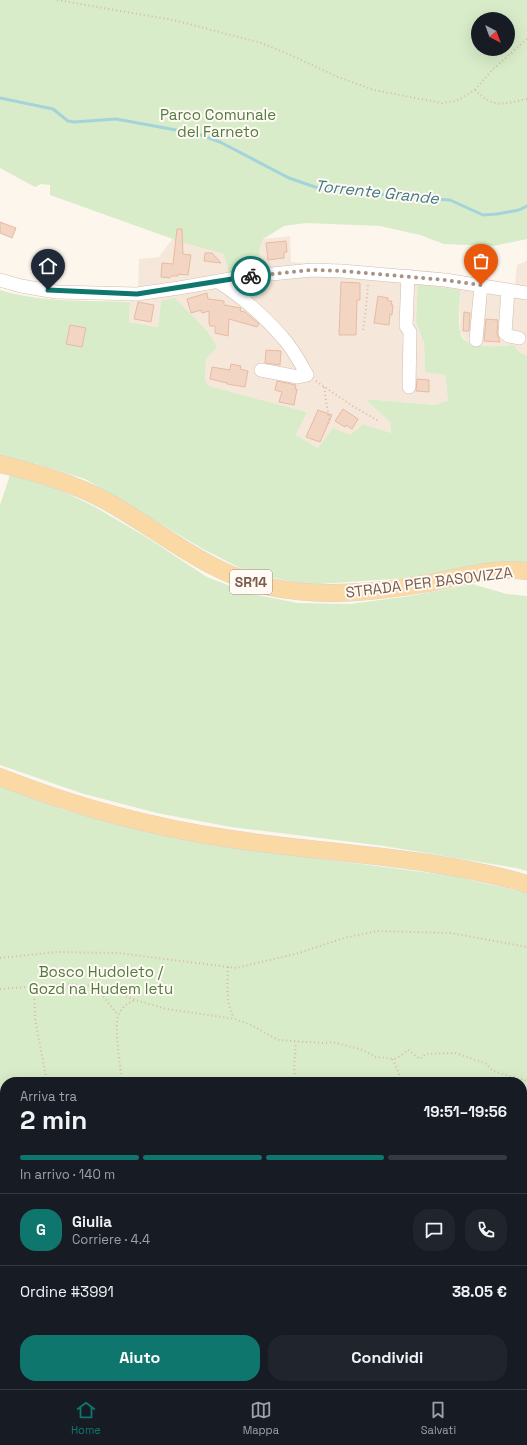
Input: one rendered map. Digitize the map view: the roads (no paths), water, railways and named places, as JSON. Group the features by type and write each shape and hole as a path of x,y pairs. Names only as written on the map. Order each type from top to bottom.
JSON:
{"main road":[{"name":"STRADA PER BASOVIZZA","path":"0,464 57,479 86,491 109,503 203,562 241,579 270,588 298,592 362,592 415,585 488,572 505,570 527,571"},
{"path":"0,778 43,795 104,813 199,834 452,867 527,884"}],"street":[{"path":"0,280 38,290 119,294 159,291 242,277 312,270 408,276 481,285 527,293"},
{"path":"408,276 406,326 410,332 409,387"},
{"path":"217,281 237,294 276,331 292,350 307,375 298,377 261,370"},
{"path":"476,340 481,285"},
{"path":"508,290 505,333 509,336 519,338"}],"waterway":[{"name":"Torrente Grande","path":"0,98 53,109 68,121 74,122 116,119 198,134 220,142 289,178 315,187 416,198 450,200 483,215 519,210 527,206"}],"park label":[{"name":"Parco Comunale del Farneto","path":"218,122"},
{"name":"Bosco Hudoleto / Gozd na Hudem letu","path":"101,980"}]}
